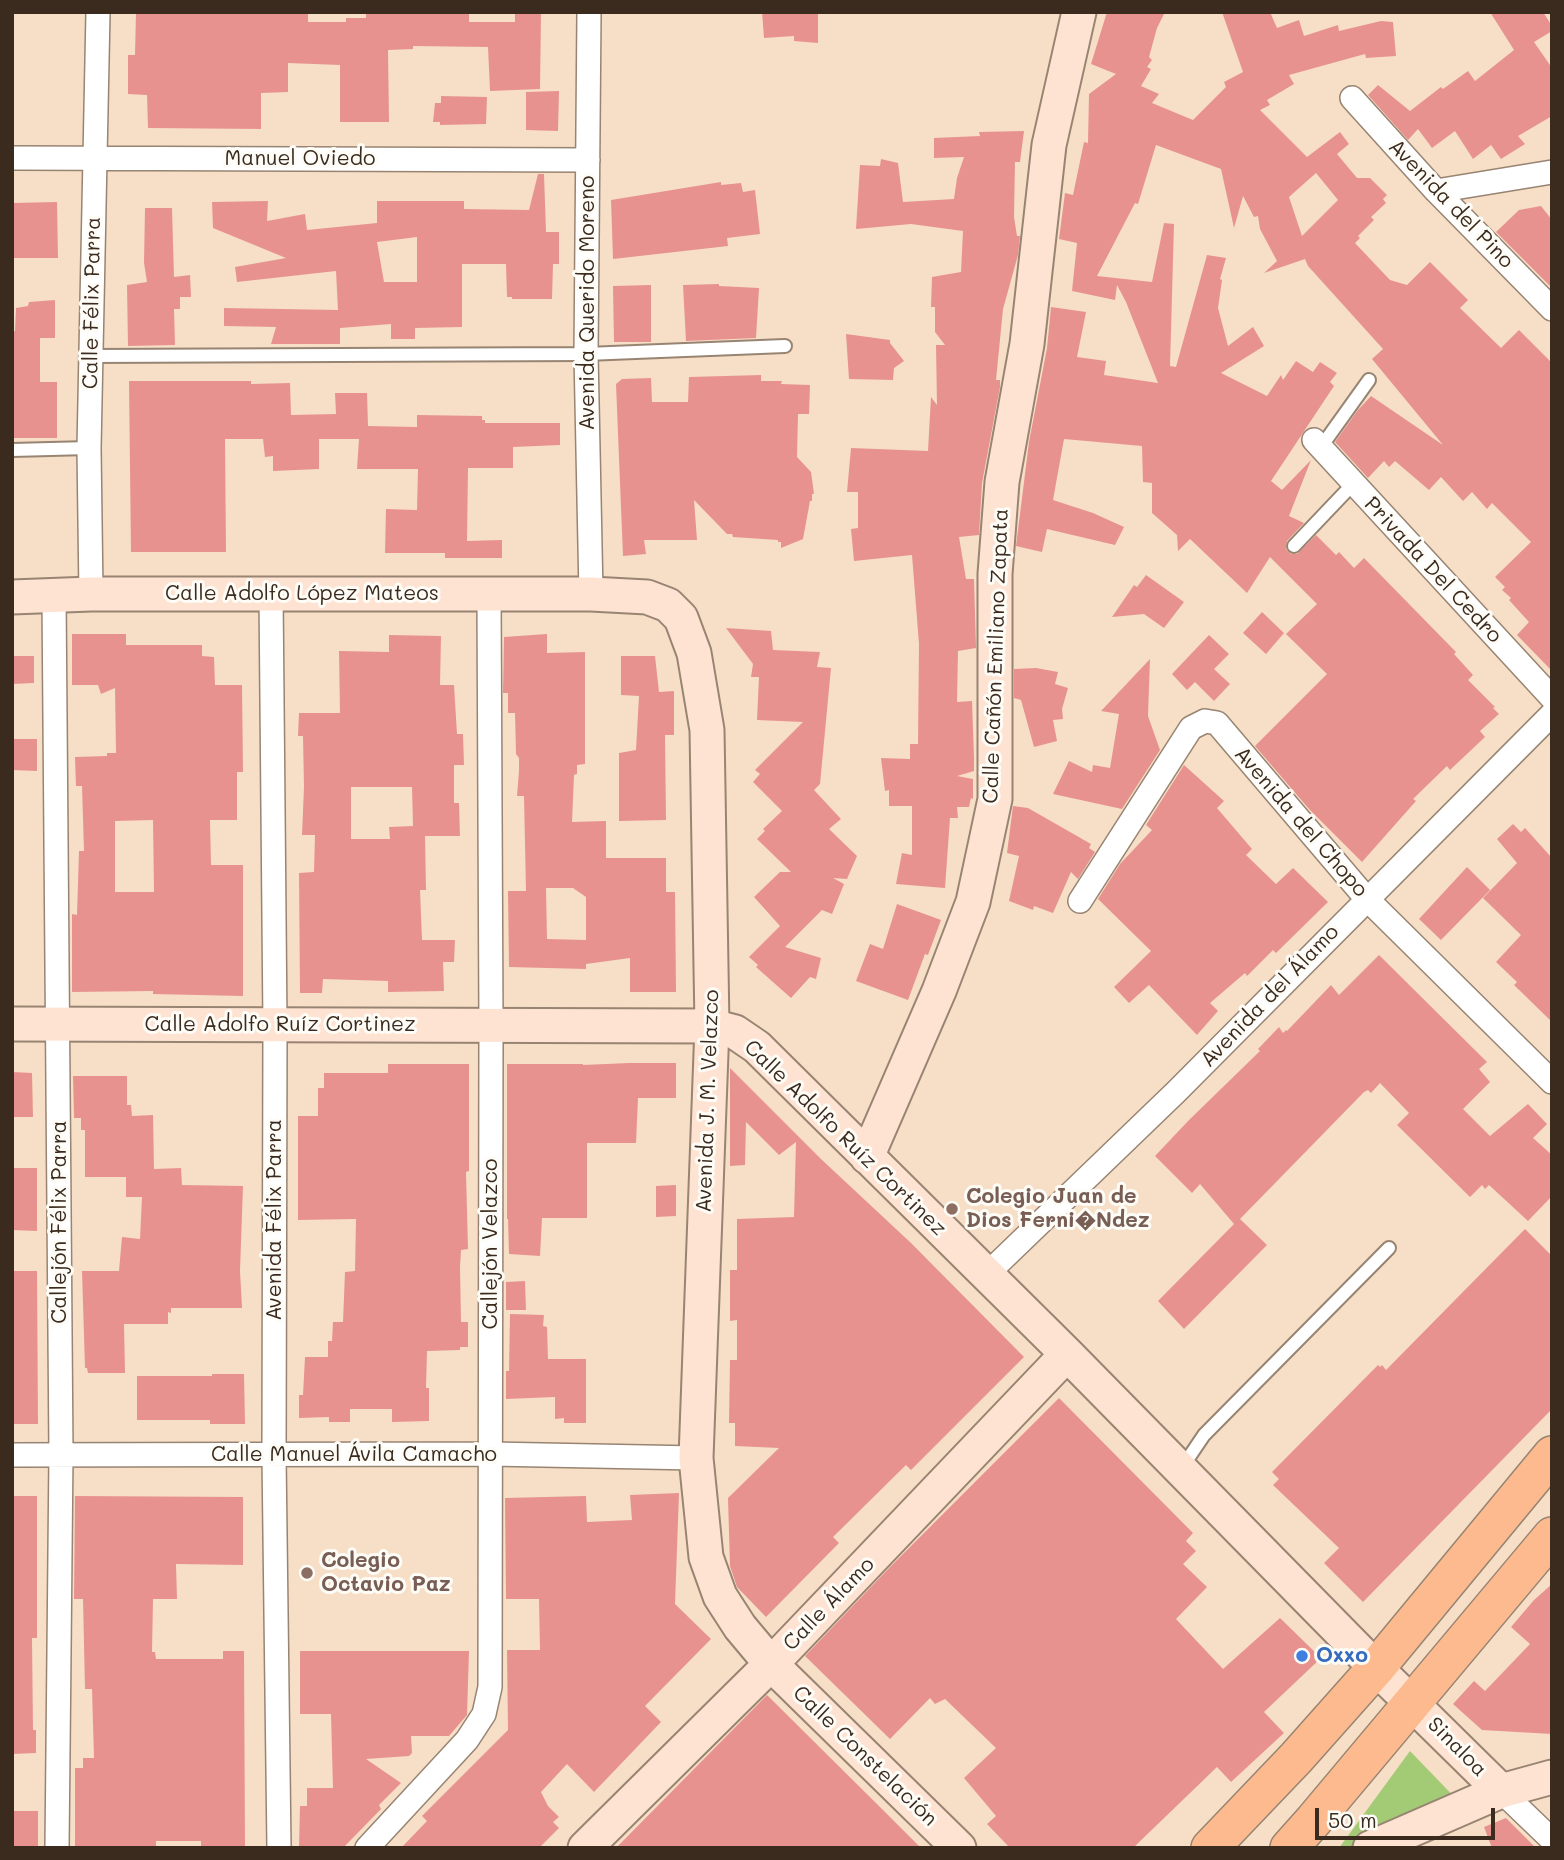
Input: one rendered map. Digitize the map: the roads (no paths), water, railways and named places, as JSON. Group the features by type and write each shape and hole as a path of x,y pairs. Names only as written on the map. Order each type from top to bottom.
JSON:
{"main road":[{"path":"1210,1848 1296,1758 1376,1668 1552,1455"},
{"path":"1289,1848 1552,1536"}],"street":[{"name":"Calle Félix Parra","path":"91,593 90,356 98,12"},
{"name":"Avenida Querido Moreno","path":"589,12 586,354 591,594"},
{"name":"Calle Cañón Emiliano Zapata","path":"867,1157 939,991 973,902 995,799 995,574 1002,482 1027,344 1049,145 1079,12"},
{"name":"Avenida del Pino","path":"1352,98 1436,191 1552,309"},
{"name":"Manuel Oviedo","path":"12,158 587,160"},
{"path":"1436,191 1552,172"},
{"name":"Privada Del Cedro","path":"1318,444 1552,698"},
{"name":"Calle Adolfo López Mateos","path":"12,597 91,593 591,594"},
{"name":"Avenida Félix Parra","path":"271,593 275,1026 274,1455 279,1848"},
{"name":"Avenida J. M. Velazco","path":"591,594 647,597 667,605 681,618 690,639 707,730 712,1026 696,1458 706,1557 720,1597 740,1627 771,1664"},
{"name":"Callejón Velazco","path":"367,1848 467,1741 484,1714 490,1687 489,595"},
{"name":"Callejón Félix Parra","path":"54,596 61,1454 57,1848"},
{"name":"Avenida del Álamo","path":"986,1275 1176,1092 1366,898 1552,714"},
{"name":"Avenida del Chopo","path":"1080,901 1191,728 1205,721 1217,723 1366,898 1552,1082"},
{"name":"Calle Adolfo Ruíz Cortinez","path":"12,1024 712,1026 735,1032 757,1047 1067,1354 1376,1668"},
{"name":"Calle Álamo","path":"585,1848 771,1664 1067,1354"},
{"name":"Calle Manuel Ávila Camacho","path":"12,1455 491,1454 696,1458"},
{"name":"Calle Constelación","path":"771,1664 958,1848"},
{"name":"Sinaloa","path":"1376,1668 1502,1791"},
{"path":"1370,1848 1502,1791 1552,1777"},
{"path":"1502,1791 1552,1840"}],"lane":[{"path":"90,356 586,354 785,346"},
{"path":"1318,444 1369,380"},
{"path":"12,450 89,448"},
{"path":"1294,546 1353,484"},
{"path":"1180,1470 1204,1435 1389,1248"}],"place":[{"name":"Colegio Juan de Dios Ferni�Ndez","path":"952,1209"},
{"name":"Colegio Octavio Paz","path":"307,1573"},
{"name":"Oxxo","path":"1302,1656"}]}
